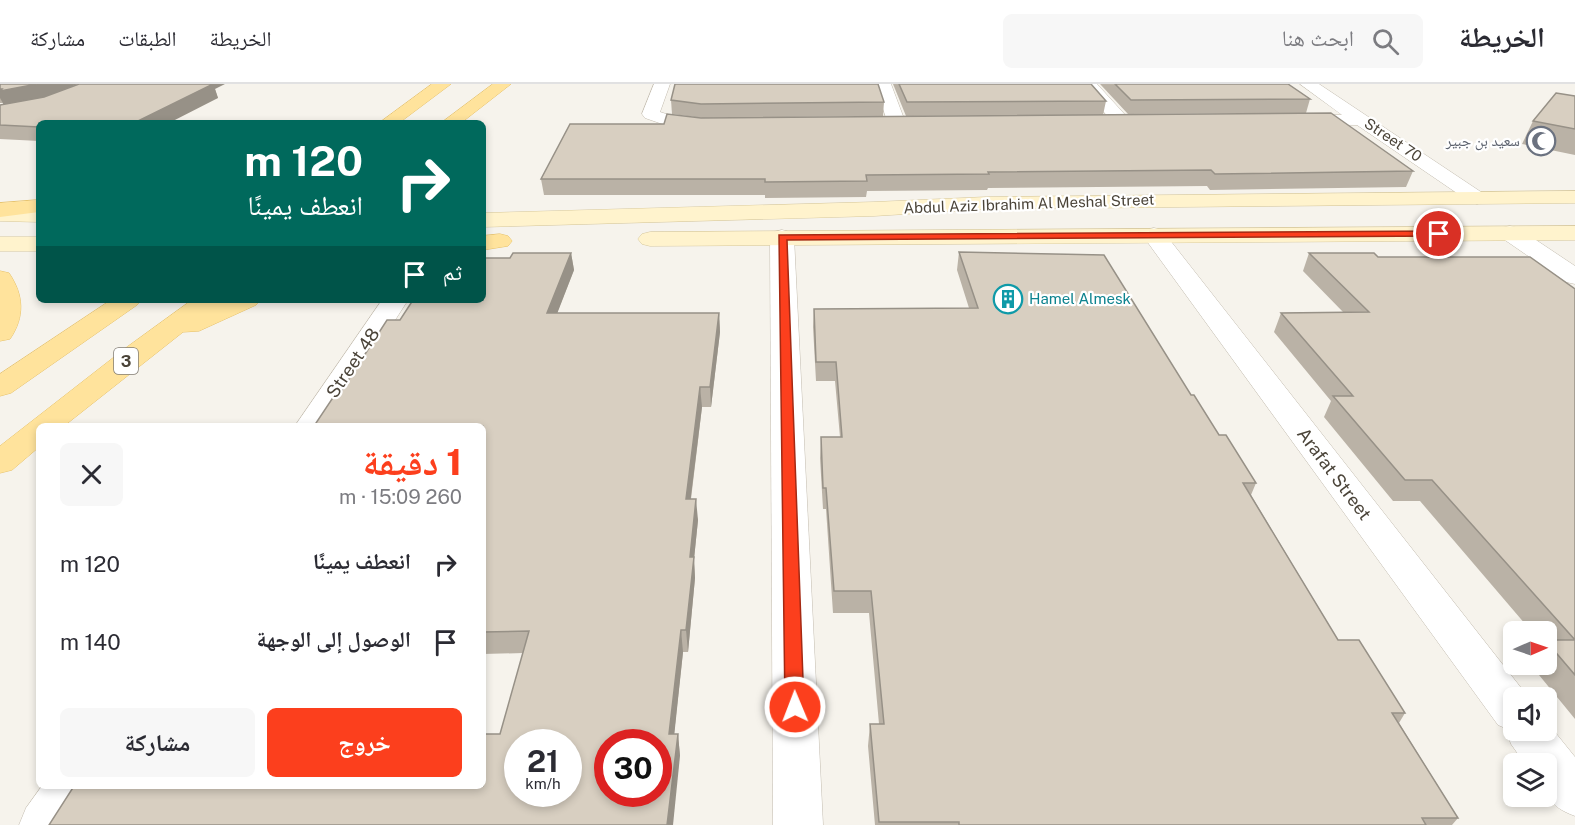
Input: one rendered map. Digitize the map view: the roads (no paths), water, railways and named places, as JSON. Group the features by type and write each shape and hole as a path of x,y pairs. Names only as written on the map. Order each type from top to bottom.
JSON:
{"main road":[{"path":"383,120 418,102 443,84"},
{"path":"454,120 503,84"},
{"name":"Abdul Aziz Ibrahim Al Meshal Street","path":"486,220 874,209 986,203 1575,198"},
{"path":"986,203 975,207 969,213 969,220 976,227 1003,237"},
{"path":"0,212 36,206"},
{"path":"0,212 36,215"},
{"name":"Abdul Aziz Ibrahim Al Meshal Street","path":"629,239 1575,233"},
{"path":"489,242 524,241"},
{"path":"0,244 36,244"},
{"path":"0,278 8,299 7,324 0,333"},
{"path":"0,387 124,303"},
{"name":"3","path":"49,423 136,353 204,303"},
{"path":"136,353 174,332 240,303"},
{"path":"0,463 36,433"}],"street":[{"path":"662,84 651,114 671,122 725,125"},
{"path":"876,124 903,124 883,84"},
{"path":"1088,84 1122,122"},
{"name":"Street 70","path":"1308,84 1477,198"},
{"path":"1283,120 1363,120"},
{"path":"1098,122 1145,122"},
{"path":"1510,234 1575,277"},
{"name":"Arafat Street","path":"1154,235 1503,697"},
{"path":"782,237 798,825"},
{"name":"Street 48","path":"313,423 393,303"},
{"path":"1535,741 1575,794"},
{"path":"44,825 68,789"}],"place":[{"name":"سعيد بن جبير","path":"1541,141"},
{"name":"Hamel Almesk","path":"1008,299"}]}
